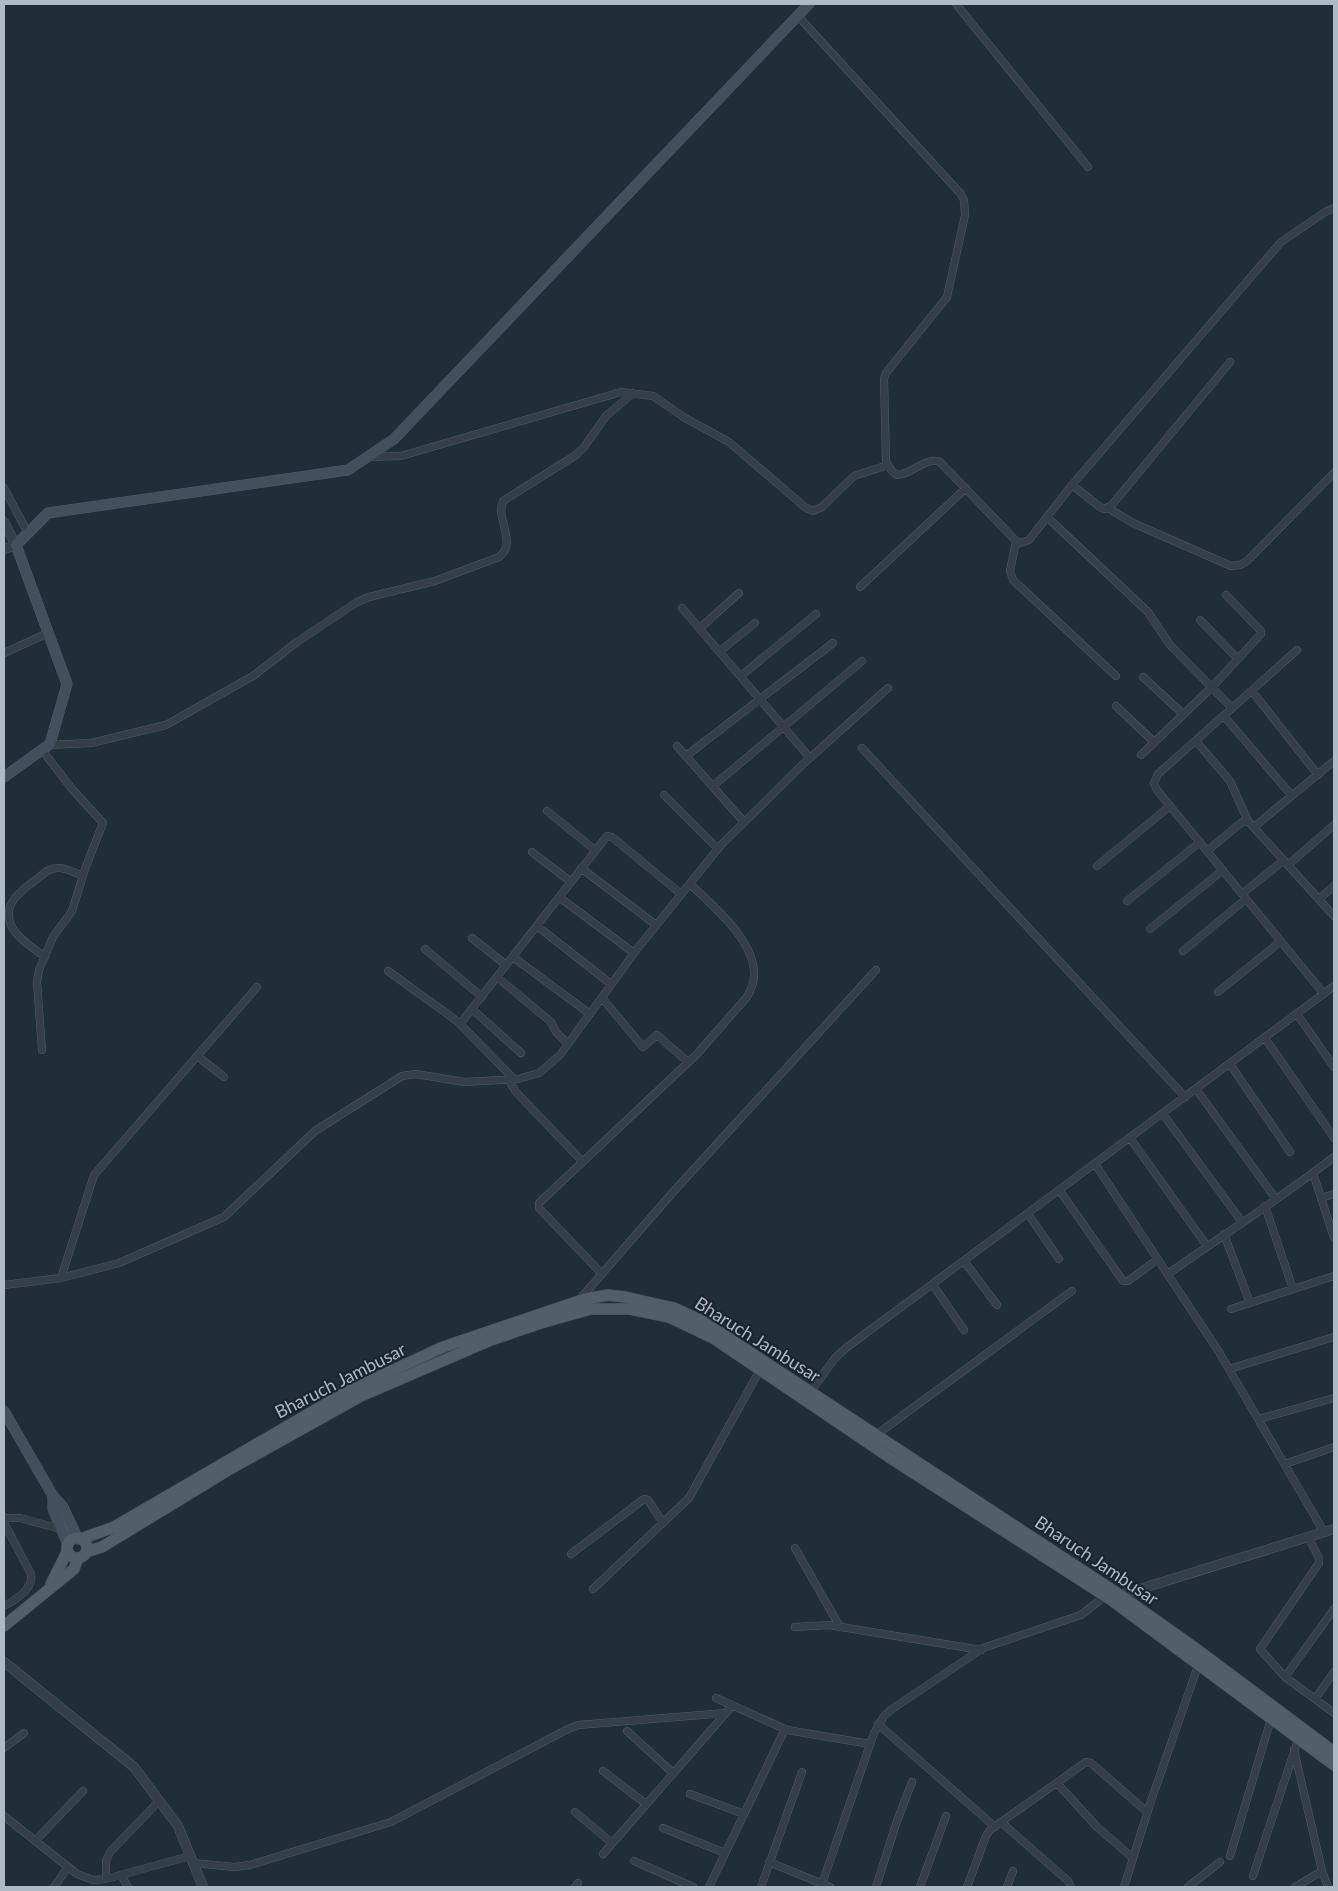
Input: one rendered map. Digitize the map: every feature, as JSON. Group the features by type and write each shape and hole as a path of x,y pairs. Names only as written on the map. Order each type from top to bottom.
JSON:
{"main road":[{"path":"4,777 45,748 67,684 16,545 48,513 348,470 368,457 394,439 808,4"},
{"path":"596,1309 598,1295"},
{"name":"Bharuch Jambusar","path":"73,1544 114,1526 348,1391 443,1347 598,1295 625,1297 681,1311 704,1322 807,1396 1204,1655 1298,1739 1334,1752"},
{"name":"Bharuch Jambusar","path":"82,1555 102,1547 230,1469 361,1396 491,1340 542,1322 591,1308 630,1309 669,1317 713,1338 762,1365"},
{"name":"Bharuch Jambusar","path":"807,1396 876,1436 988,1514"},
{"path":"4,1411 53,1496 63,1507 73,1544 72,1557 82,1555"},
{"path":"53,1496 53,1510 61,1529 73,1544"},
{"path":"4,1626 74,1569 82,1555 85,1543 73,1544"},
{"path":"47,1591 73,1544"},
{"name":"Bharuch Jambusar","path":"1112,1596 1198,1666 1334,1766"}],"street":[{"path":"956,4 1088,167"},
{"path":"797,15 960,193 966,208 947,297 886,373 884,379 886,461 891,470 897,475 903,475 935,460 945,464 1016,541 1020,543 1029,540 1072,485 1281,242 1334,208"},
{"path":"1108,508 1112,506 1230,362"},
{"path":"368,457 401,456 616,392 653,396 685,418 729,442 813,512 822,507 854,476 888,465"},
{"path":"42,1050 37,982 54,935 72,910 103,824 72,789 45,748 85,744 166,725 254,676 297,642 357,602 435,581 499,557 503,554 507,543 501,508 503,500 576,455 606,416 633,393"},
{"path":"1072,485 1100,507 1108,508 1134,523 1231,566 1236,566 1247,560 1334,473"},
{"path":"4,488 28,533"},
{"path":"860,587 966,488"},
{"path":"1047,517 1148,612 1170,645 1232,708"},
{"path":"4,522 16,545 4,550"},
{"path":"1016,541 1010,571 1011,578 1116,676"},
{"path":"700,628 739,593"},
{"path":"1141,755 1212,687 1261,632 1226,595"},
{"path":"682,608 810,758"},
{"path":"741,676 816,614"},
{"path":"1200,620 1238,659"},
{"path":"720,651 755,624"},
{"path":"4,653 48,633"},
{"path":"686,756 833,643"},
{"path":"807,1396 840,1353 1297,1014 1331,992 1281,942 1155,787 1158,774 1297,650"},
{"path":"713,786 862,661"},
{"path":"1143,678 1183,714"},
{"path":"4,1285 123,1262 227,1215 315,1131 402,1076 416,1074 464,1082 511,1079 539,1073 557,1059 634,953 718,849 810,758 888,688"},
{"path":"1252,691 1318,775"},
{"path":"1116,706 1154,742"},
{"path":"1224,716 1292,796"},
{"path":"1196,740 1230,781 1248,821 1334,916"},
{"path":"677,746 744,822"},
{"path":"862,748 1185,1097"},
{"path":"1254,827 1334,762"},
{"path":"664,795 718,849"},
{"path":"1097,866 1170,806"},
{"path":"547,811 595,850"},
{"path":"1207,852 1242,822 1248,821"},
{"path":"1183,951 1244,897 1334,825"},
{"path":"460,1024 605,837 612,837 681,894"},
{"path":"1127,901 1200,842"},
{"path":"532,852 570,882"},
{"path":"45,957 28,944 12,926 9,917 10,906 17,894 48,870 64,868 83,876"},
{"path":"581,868 656,925"},
{"path":"1150,929 1223,870"},
{"path":"602,1274 538,1205 540,1201 688,1062 747,997 752,986 754,975 753,961 745,944 724,918 690,884"},
{"path":"1319,899 1334,886"},
{"path":"559,897 634,953"},
{"path":"537,926 611,984"},
{"path":"472,938 506,965"},
{"path":"1218,992 1281,942"},
{"path":"425,949 482,997"},
{"path":"512,957 590,1014"},
{"path":"579,1301 674,1191 876,970"},
{"path":"388,971 460,1024 511,1079 516,1092 582,1161"},
{"path":"497,977 552,1022 556,1032 568,1044"},
{"path":"62,1275 94,1175 257,987"},
{"path":"602,998 643,1048 657,1035 688,1062"},
{"path":"472,1009 520,1053"},
{"path":"1297,1014 1334,1067"},
{"path":"1265,1038 1334,1138"},
{"path":"197,1056 224,1077"},
{"path":"1230,1064 1290,1152"},
{"path":"1196,1089 1276,1199"},
{"path":"1163,1114 1242,1222"},
{"path":"1130,1138 1207,1246"},
{"path":"1168,1274 1334,1157"},
{"path":"1095,1164 1229,1368 1324,1532"},
{"path":"1313,1173 1334,1238"},
{"path":"1060,1191 1123,1281 1128,1281 1158,1259"},
{"path":"1321,1198 1334,1194"},
{"path":"1265,1206 1293,1289"},
{"path":"1028,1214 1059,1259"},
{"path":"1224,1234 1250,1302"},
{"path":"964,1261 997,1305"},
{"path":"1232,1308 1334,1276"},
{"path":"933,1285 964,1330"},
{"path":"876,1436 1072,1292"},
{"path":"1229,1368 1334,1336"},
{"path":"593,1589 692,1494 762,1365"},
{"path":"1259,1420 1334,1398"},
{"path":"1285,1464 1334,1447"},
{"path":"571,1554 644,1499 648,1500 663,1523"},
{"path":"4,1518 20,1518 61,1529"},
{"path":"4,1523 31,1574 32,1580 28,1587 4,1606"},
{"path":"769,1862 825,1886 878,1724 892,1709 981,1650 1081,1615 1112,1596 1334,1529"},
{"path":"1308,1537 1319,1558 1319,1563 1260,1647 1261,1651 1285,1677 1334,1713"},
{"path":"795,1548 840,1626"},
{"path":"1285,1677 1334,1609"},
{"path":"795,1627 824,1624 981,1650"},
{"path":"1124,1887 1147,1812 1198,1666 1204,1655"},
{"path":"4,1662 134,1767 178,1826 203,1887"},
{"path":"1315,1699 1334,1672"},
{"path":"716,1698 785,1729 870,1744"},
{"path":"603,1854 732,1706"},
{"path":"4,1816 68,1867 85,1878 93,1880 106,1879 191,1859 243,1866 391,1822 578,1725 726,1713"},
{"path":"1230,1856 1271,1719"},
{"path":"878,1724 1068,1881 1071,1887"},
{"path":"709,1887 785,1729"},
{"path":"627,1731 673,1773"},
{"path":"4,1748 24,1733"},
{"path":"1298,1739 1322,1871 1328,1887"},
{"path":"1252,1876 1298,1739"},
{"path":"967,1887 986,1836 998,1824 1089,1762 1147,1812"},
{"path":"603,1771 646,1804"},
{"path":"761,1887 802,1772"},
{"path":"876,1887 897,1821 912,1782"},
{"path":"1057,1783 1097,1827 1133,1858"},
{"path":"35,1841 83,1791"},
{"path":"690,1794 744,1814"},
{"path":"106,1879 106,1861 110,1852 159,1801"},
{"path":"575,1812 612,1843"},
{"path":"920,1887 946,1816"},
{"path":"663,1828 725,1853"},
{"path":"634,1861 693,1887"},
{"path":"1188,1887 1220,1862"},
{"path":"54,1887 68,1867"},
{"path":"1007,1887 1013,1871"},
{"path":"1295,1887 1322,1871"},
{"path":"121,1875 128,1887"}]}
